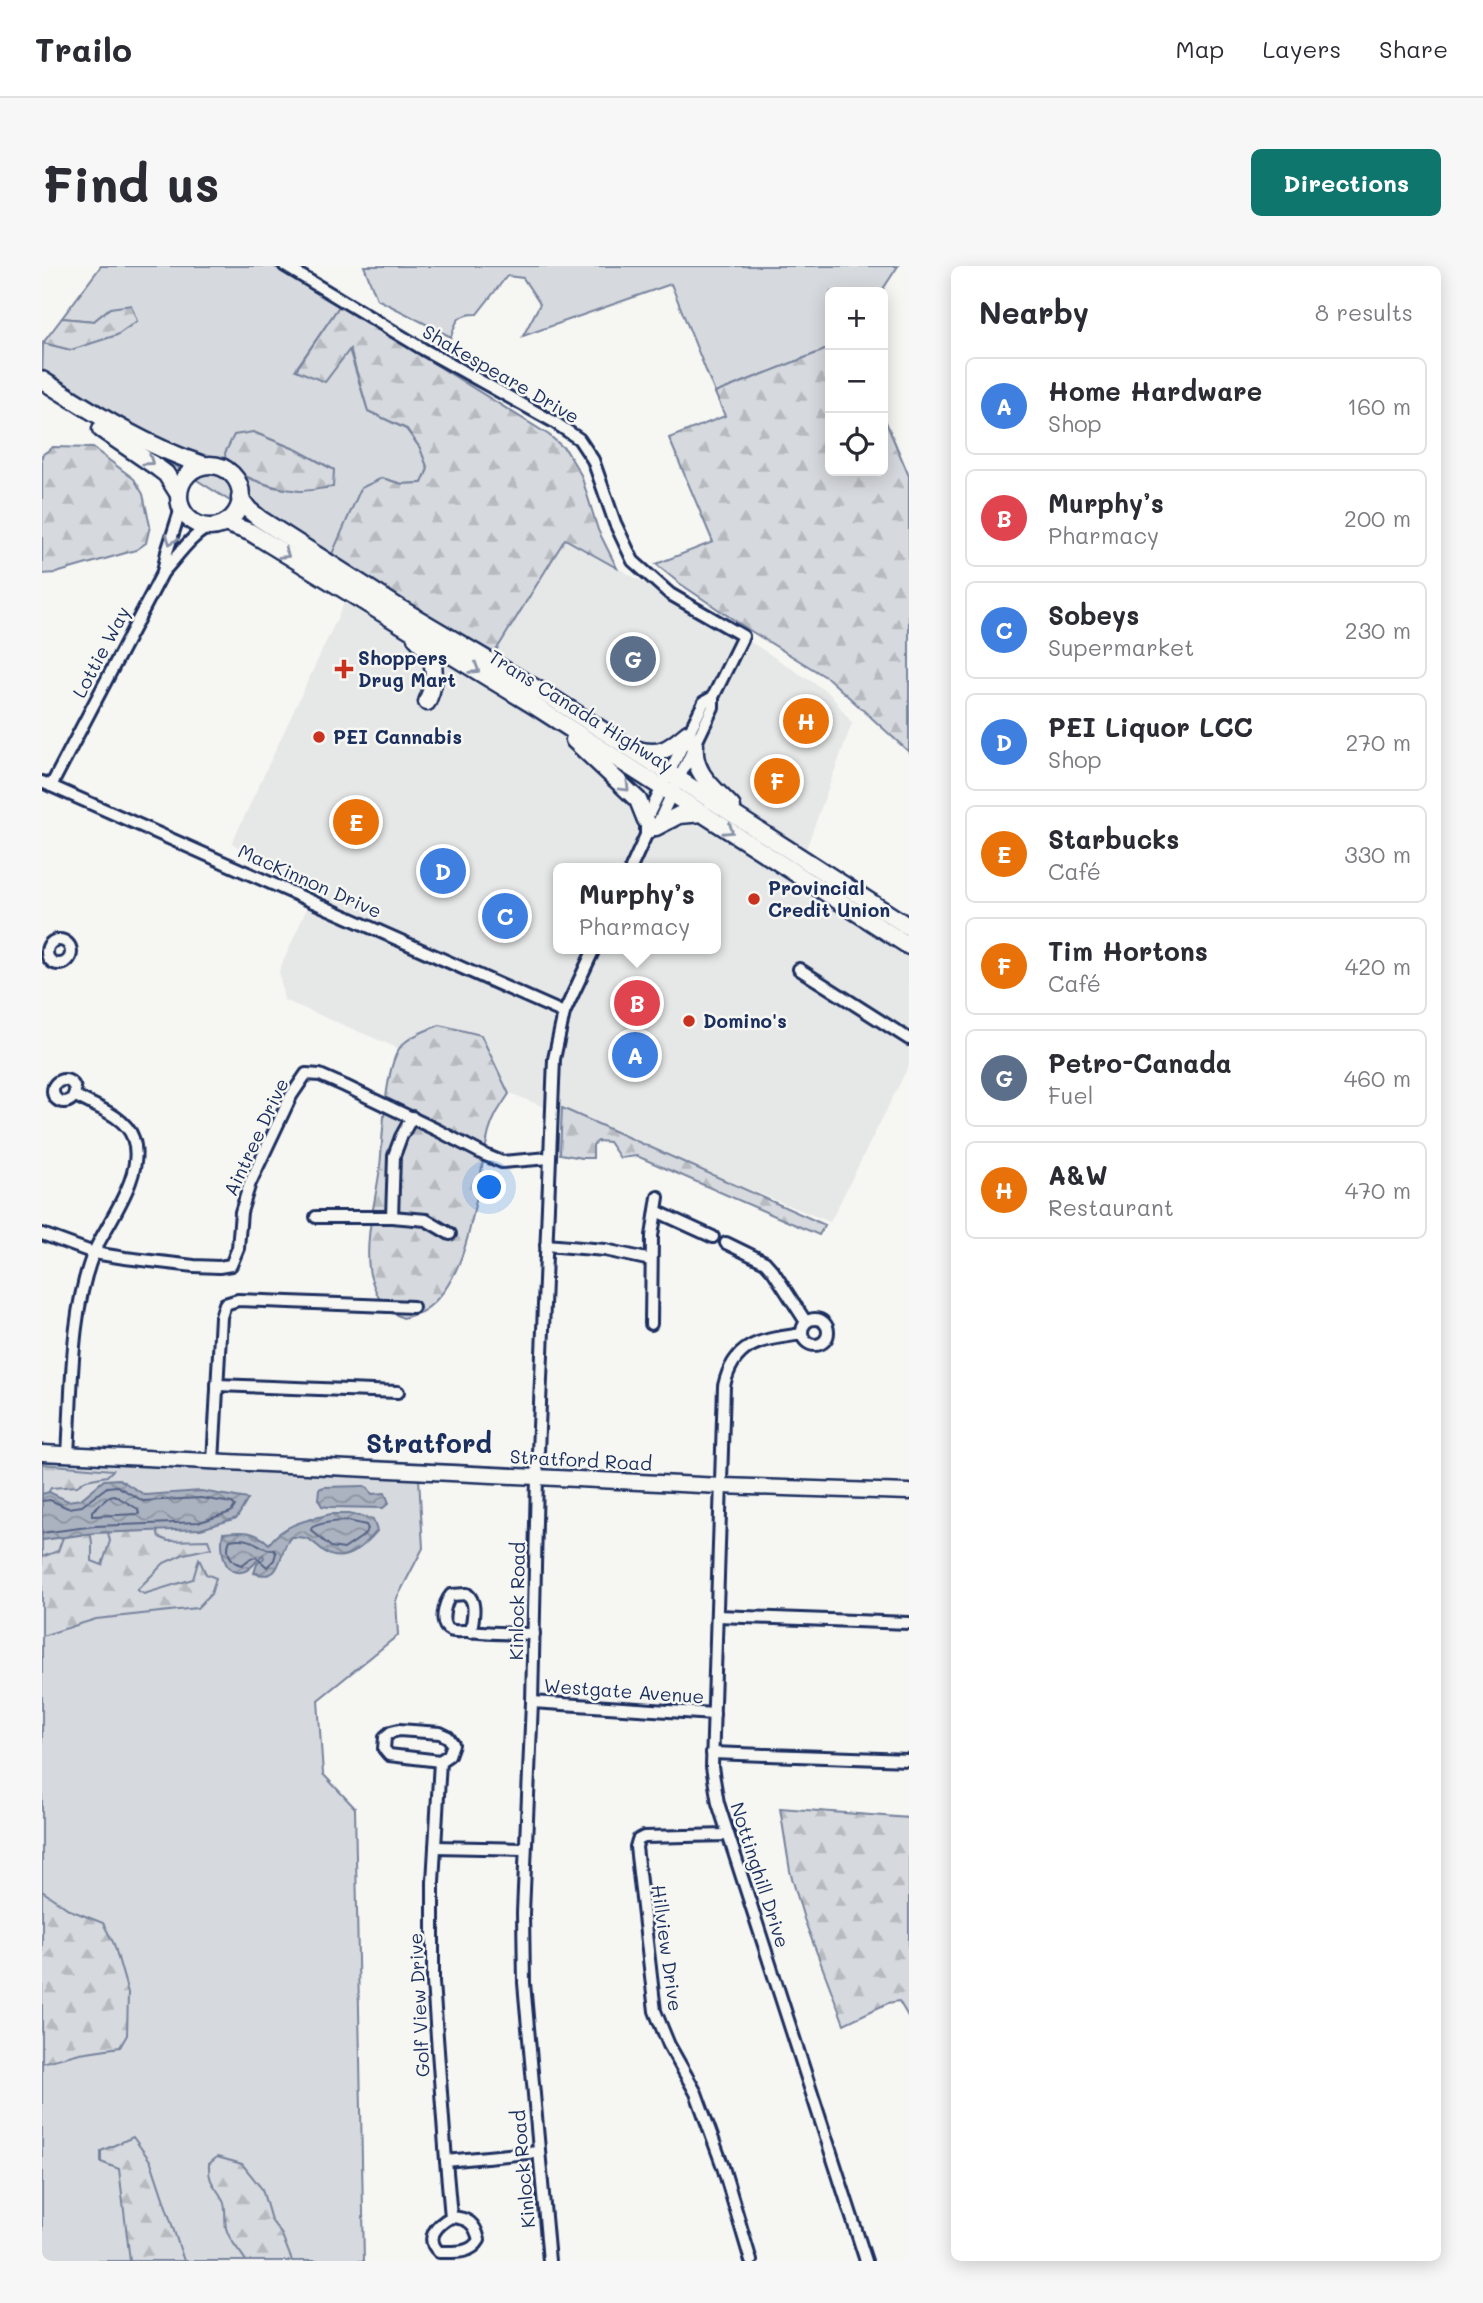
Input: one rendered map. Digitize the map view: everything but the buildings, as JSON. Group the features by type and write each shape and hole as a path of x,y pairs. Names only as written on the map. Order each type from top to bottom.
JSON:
{"highway":[{"path":"42,380 139,439 171,454 204,465 219,466 233,475 240,488 236,512 225,523 208,527 189,519 166,474 113,436 42,392"},
{"path":"180,500 186,475 204,465"},
{"name":"Trans Canada Highway","path":"240,498 260,519 401,609 552,698 623,745 704,814 909,947"},
{"name":"Trans Canada Highway","path":"225,523 250,532 538,708 751,826 909,927"},
{"path":"396,620 425,647 433,660 435,676 427,702"},
{"path":"538,708 638,800 649,828 679,816 704,814"},
{"path":"623,745 648,753 660,752 692,739 696,767 702,776 751,826"}],"main road":[{"name":"Stratford Road","path":"42,1453 721,1486 909,1492"}],"street":[{"name":"Shakespeare Drive","path":"285,266 579,439 593,460 615,523 633,561 670,594 743,636 713,697 713,707 692,739"},
{"name":"Lottie Way","path":"163,572 180,500"},
{"name":"Lottie Way","path":"46,784 163,572 190,540 208,527"},
{"path":"633,863 692,739"},
{"name":"MacKinnon Drive","path":"46,784 564,1013"},
{"name":"Kinlock Road","path":"549,2261 524,1983 525,1849 532,1702 537,1477 554,1059 564,1013 592,954"},
{"path":"799,969 909,1039"},
{"name":"Aintree Drive","path":"94,1253 219,1268 231,1265 238,1248 241,1212 250,1183 291,1096 306,1074 320,1075 412,1117"},
{"path":"68,1454 78,1318 86,1278 94,1253 131,1179 136,1153 133,1136 115,1116 74,1095"},
{"path":"392,1217 394,1156 412,1117 502,1161 549,1158"},
{"path":"651,1324 651,1260 659,1197"},
{"path":"656,1211 713,1237"},
{"path":"316,1217 426,1220 450,1234"},
{"path":"42,1234 94,1253"},
{"path":"726,1243 765,1262 806,1322"},
{"path":"546,1245 605,1250 651,1260"},
{"path":"214,1462 221,1317 225,1304 238,1300 412,1307"},
{"path":"814,1319 822,1321 827,1328 827,1336 814,1344 806,1341 803,1334 806,1322 814,1319"},
{"name":"Nottinghill Drive","path":"803,1334 761,1340 746,1348 734,1359 724,1386 713,1784 866,2261"},
{"path":"217,1385 398,1392"},
{"path":"717,1616 909,1623"},
{"path":"471,1632 534,1634"},
{"name":"Westgate Avenue","path":"532,1702 714,1714"},
{"name":"Golf View Drive","path":"399,1730 440,1733 449,1737 453,1744 445,1759 440,1761 388,1755 384,1749 385,1737 399,1730"},
{"path":"712,1753 909,1759"},
{"name":"Golf View Drive","path":"440,1761 435,1847 433,1982 451,2217"},
{"name":"Hillview Drive","path":"728,1835 644,1837 638,1840 636,1847 655,2011 669,2045 696,2093 723,2167 751,2261"},
{"path":"435,1847 525,1849"},
{"path":"446,2161 538,2152"},
{"path":"451,2217 464,2218 476,2228 480,2240 476,2246 456,2252 439,2252 435,2249 432,2243 433,2231 451,2217"}],"shaded area":[{"path":"566,539 757,646 829,693 852,723 806,849 909,922 909,1065 830,1222 284,1000 279,971 311,899 232,843 349,593 487,665"}],"green space":[{"path":"101,266 273,266 340,305 296,369 349,349 368,411 406,429 420,448 428,469 422,483 402,484 382,478 328,563 42,382 43,343 71,350 110,308 94,321 62,318","holes":["253,432 297,450 333,469 301,491 273,487 243,476"]},
{"path":"364,266 898,266 884,287 825,287 825,350 715,393 671,284 523,336 540,304 523,278 507,276 477,314 459,319 451,337 377,299"},
{"path":"131,305 137,321 117,335 71,350 43,343 62,318 94,321 110,308"},
{"path":"340,305 549,435 566,450 581,475 598,530 617,568 565,539 487,665 328,563 361,488 382,478 402,484 422,483 428,469 420,448 407,429 368,411 350,349 325,382 296,370"},
{"path":"825,350 825,476 888,476 888,427 909,476 909,752 829,679 746,628 679,583 656,564 713,542 669,438 725,416 715,393"},
{"path":"253,432 297,450 334,470 333,487 300,491 271,486 226,465 225,453 234,435"},
{"path":"53,447 93,448 134,479 143,494 150,526 146,543 136,550 56,573 42,574 42,455"},
{"path":"440,1025 481,1035 509,1094 489,1132 470,1229 453,1277 440,1296 423,1311 403,1318 384,1309 369,1269 370,1230 380,1167 385,1103 391,1068 402,1045"},
{"path":"562,1108 825,1225 819,1235 637,1156 620,1158 609,1142 598,1141 593,1145 593,1158 560,1154"},
{"path":"42,1454 419,1478 423,1548 396,1600 398,1635 318,1700 323,1774 355,1808 364,2261 42,2261"},
{"path":"42,1464 113,1470 107,1476 86,1480 77,1486 51,1488 42,1503"},
{"path":"154,1519 159,1537 168,1541 208,1540 211,1548 184,1554 164,1563 137,1590 144,1594 193,1579 199,1559 206,1574 216,1578 211,1594 197,1608 96,1619 42,1636 42,1557 58,1551 65,1532 89,1522 92,1561 102,1565 110,1541 106,1524"},
{"path":"780,1808 909,1818 909,2018 899,2001 888,2003 844,2024 804,1919 790,1871"},
{"path":"42,1891 70,1910 103,1923 114,1944 128,1993 127,2035 120,2047 80,2053 42,2063"},
{"path":"133,2137 151,2162 184,2261 130,2261 119,2169 101,2162 101,2151"},
{"path":"217,2157 242,2164 262,2189 271,2220 282,2235 292,2261 246,2261 227,2233 224,2203 210,2176 209,2164"}],"water":[{"path":"119,1479 145,1495 201,1491 248,1499 237,1518 201,1529 95,1533 42,1540 42,1494 49,1492 68,1501 81,1499 104,1480"},
{"path":"364,1486 372,1494 385,1493 389,1503 383,1508 329,1507 322,1506 318,1499 319,1489 324,1487"},
{"path":"331,1514 349,1514 373,1519 377,1531 354,1552 339,1557 325,1552 306,1538 291,1537 276,1570 271,1574 254,1573 257,1564 264,1558 263,1555 248,1570 238,1572 232,1570 225,1560 223,1533 248,1532 269,1544 288,1527"}],"place":[{"name":"Petro-Canada","path":"633,659"},
{"name":"Shoppers Drug Mart","path":"344,669"},
{"name":"A&W","path":"806,721"},
{"name":"PEI Cannabis","path":"319,737"},
{"name":"Tim Hortons","path":"777,781"},
{"name":"Starbucks","path":"356,822"},
{"name":"PEI Liquor LCC","path":"443,871"},
{"name":"Provincial Credit Union","path":"754,899"},
{"name":"Sobeys","path":"505,916"},
{"name":"Murphy’s","path":"637,1003"},
{"name":"Domino's","path":"689,1021"},
{"name":"Home Hardware","path":"635,1055"}],"district":[{"name":"Stratford","path":"429,1444"}]}
